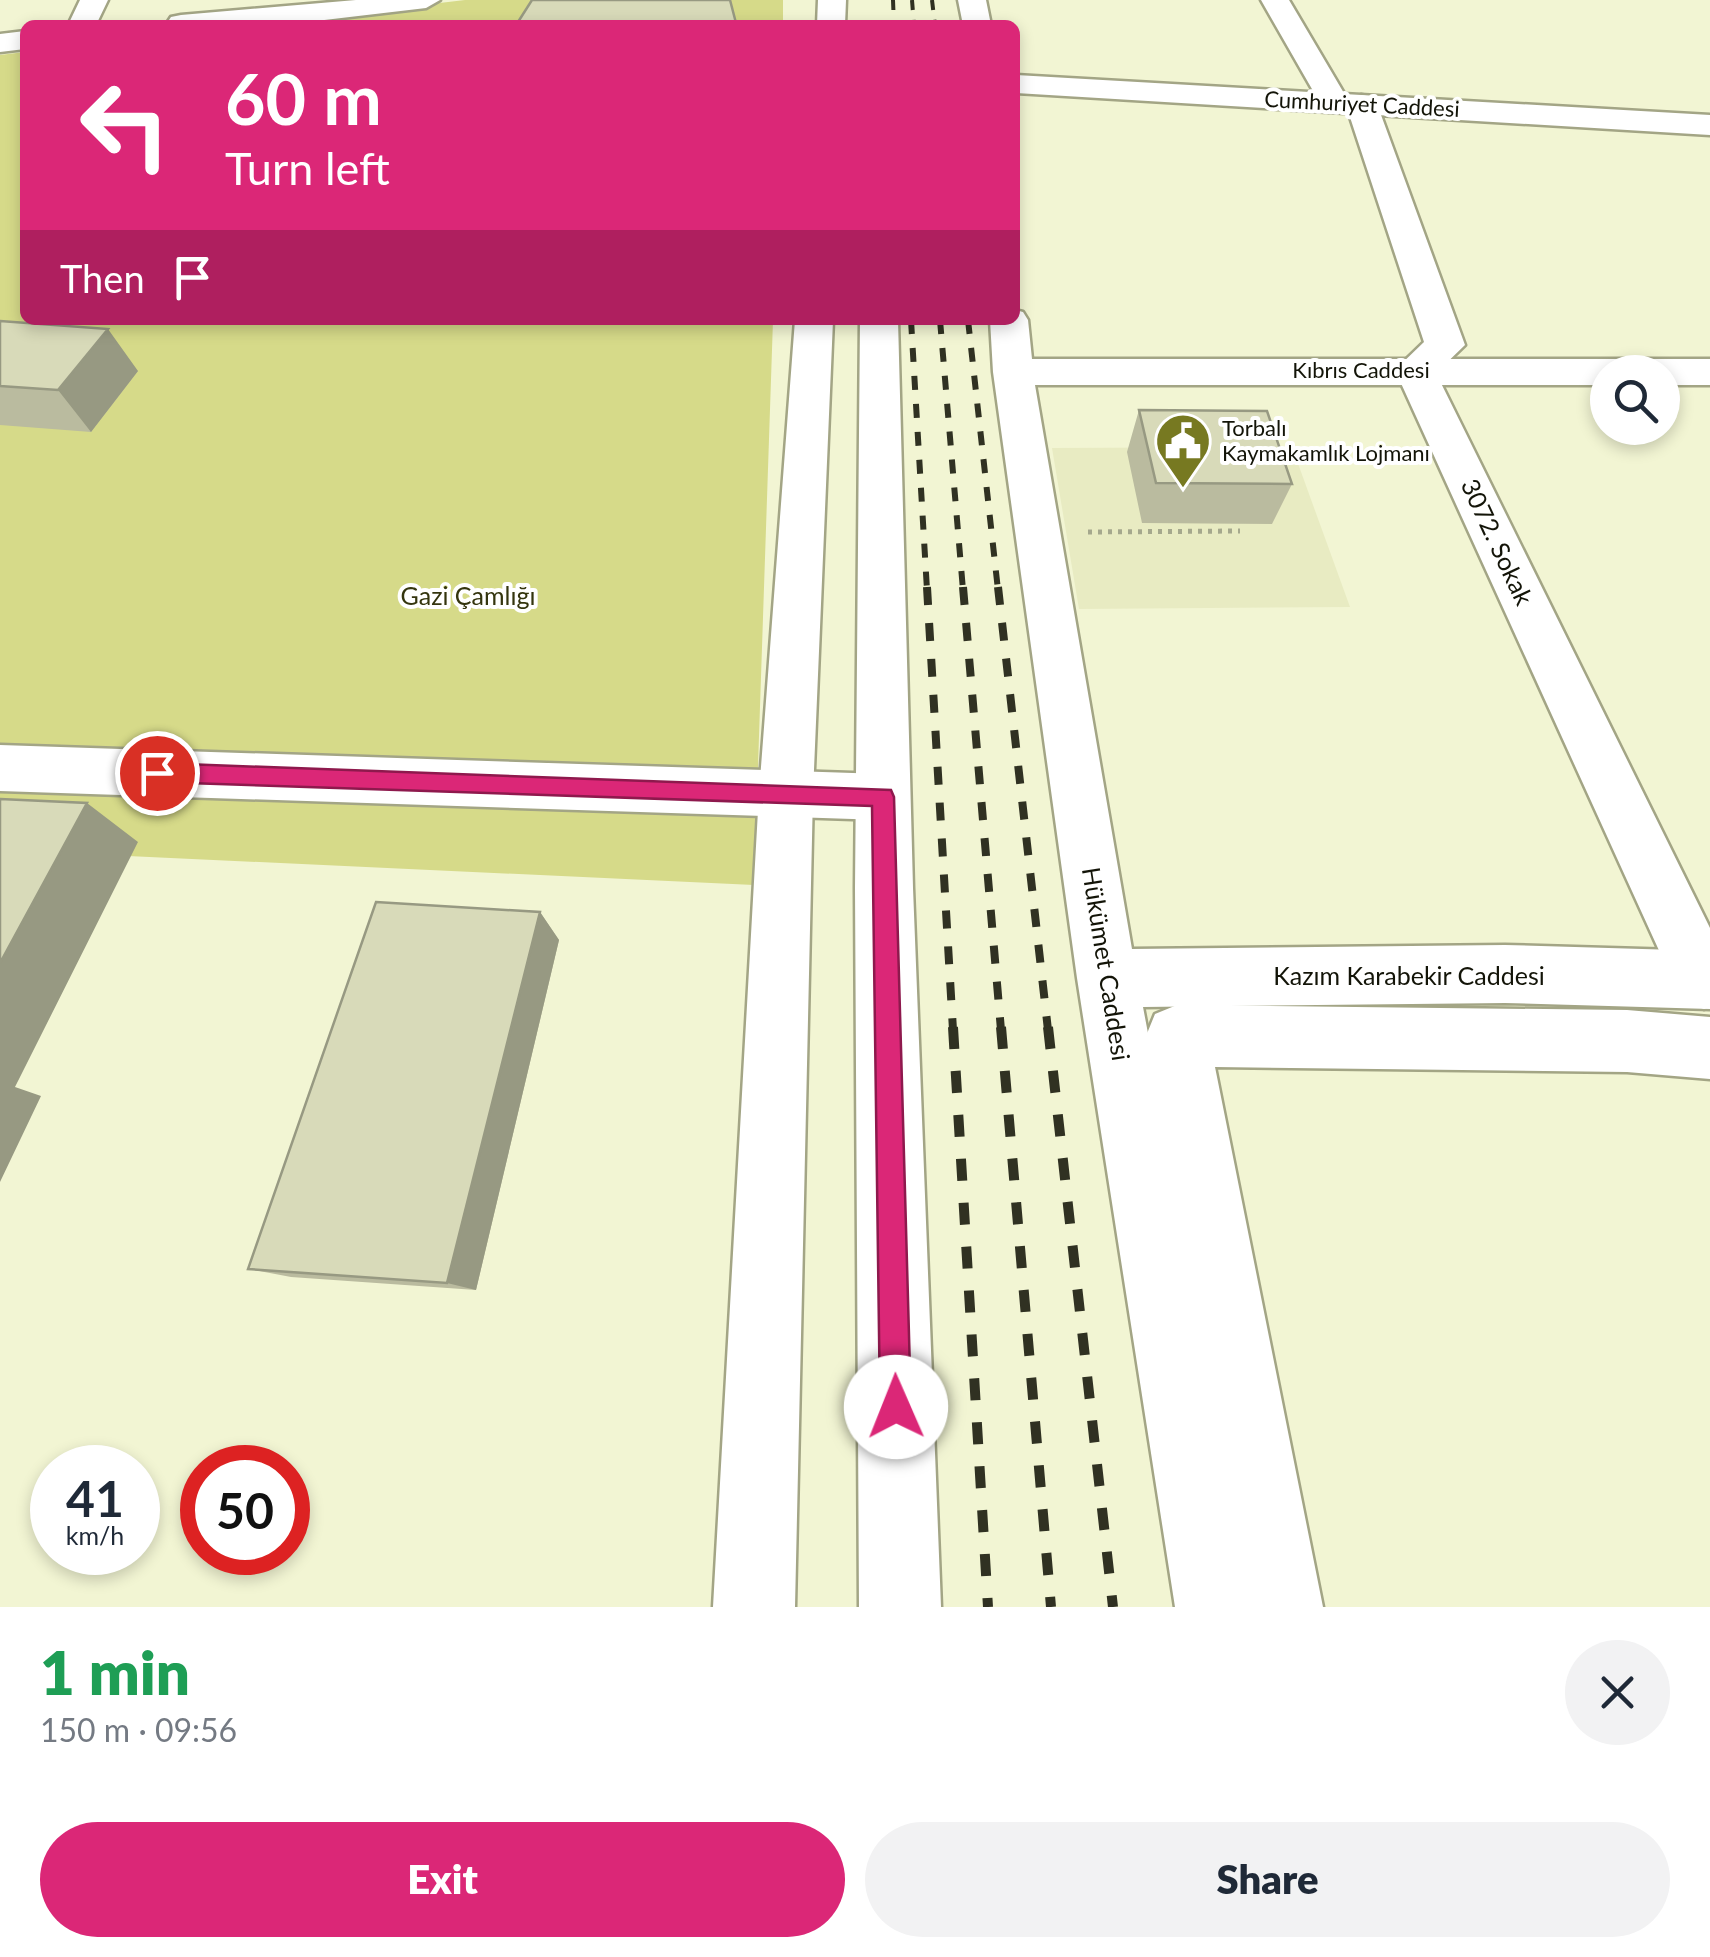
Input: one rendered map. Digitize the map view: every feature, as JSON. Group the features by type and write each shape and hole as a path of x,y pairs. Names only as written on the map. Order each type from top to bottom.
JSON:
{"main road":[{"path":"204,20 358,0"},
{"path":"232,20 426,0"},
{"path":"1274,0 1348,104 1445,345 1415,370"},
{"name":"Cumhuriyet Caddesi","path":"1020,84 1710,125"},
{"path":"754,1607 786,794 814,325"},
{"path":"878,325 883,797 900,1607"},
{"name":"Kıbrıs Caddesi","path":"1011,346 1415,370 1710,372"},
{"name":"Hükümet Caddesi","path":"1011,346 1107,978 1216,1607"},
{"name":"3072. Sokak","path":"1415,370 1707,980"},
{"path":"0,768 883,797"},
{"name":"Kazım Karabekir Caddesi","path":"1107,978 1505,974 1707,980"},
{"path":"1282,1607 1177,1036 1627,1041 1710,1048"}],"path":[{"path":"1037,532 1240,530"}],"shaded area":[{"name":"Torbalı Kaymakamlık Lojmanı","path":"1292,447 1350,607 1079,609 1052,448"}],"green space":[{"path":"465,0 783,0 783,20 296,20"},
{"name":"Gazi Çamlığı","path":"20,53 20,325 773,325 754,885 0,850 0,55"}],"building":[{"path":"532,0 730,0 735,20 519,20"},
{"path":"0,321 108,329 58,390 0,386"},
{"path":"1139,410 1267,411 1292,484 1156,483"},
{"path":"0,799 87,803 0,963"},
{"path":"376,902 540,912 447,1283 248,1269"}],"railway":[{"path":"893,0 894,20"},
{"path":"912,0 914,20"},
{"path":"932,0 934,20"},
{"path":"911,325 927,590"},
{"path":"940,325 963,590"},
{"path":"969,325 998,590"},
{"path":"927,587 953,1030"},
{"path":"963,587 1001,1030"},
{"path":"998,587 1048,1030"},
{"path":"953,1027 988,1607"},
{"path":"1001,1027 1051,1607"},
{"path":"1048,1027 1113,1607"}],"place":[{"name":"Torbalı Kaymakamlık Lojmanı","path":"1183,490"}],"route":[{"path":"157,773 883,797 896,1407"}]}
